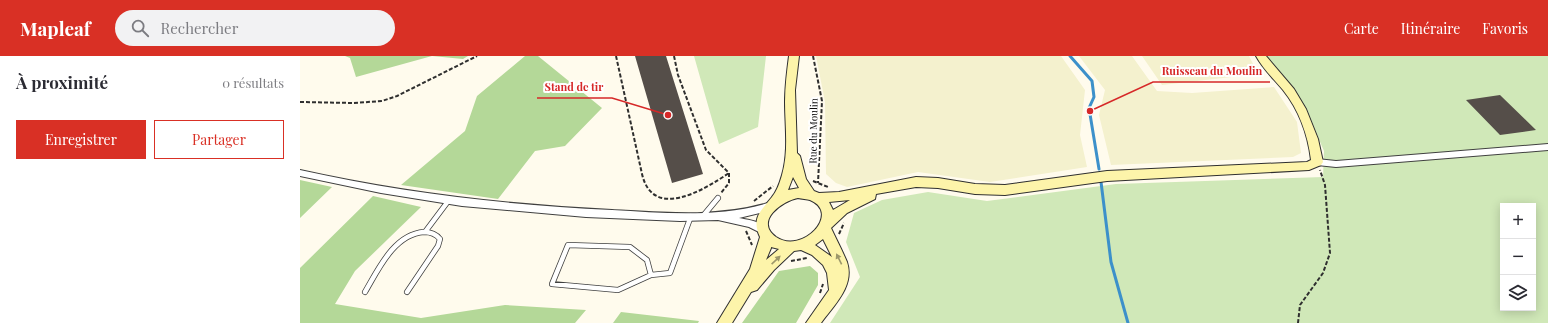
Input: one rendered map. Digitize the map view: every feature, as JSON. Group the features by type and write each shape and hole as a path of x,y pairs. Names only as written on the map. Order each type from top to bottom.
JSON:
{"street":[{"path":"743,295 762,254 765,233 763,218 784,190 787,182 792,146 790,90 794,56"},
{"path":"1261,56 1297,102 1311,132 1315,145 1316,162"},
{"path":"792,146 799,176 814,196 824,204 828,210 826,225 842,266 843,279 840,286 813,323"},
{"path":"300,172 372,188 449,200 517,208 671,217 713,216 748,212 773,203 793,193 839,197 916,182 938,183 975,189 1005,190 1107,176 1309,166 1316,162 1336,164 1548,147"},
{"path":"724,323 743,295 769,266 796,246 817,238 834,214 850,205 896,185"},
{"path":"713,216 751,224 765,233 775,243 796,246 820,253 833,272 836,290"}],"lane":[{"path":"703,216 718,198"},
{"path":"425,232 449,200"},
{"path":"651,274 647,260 630,247 568,246 552,284 618,290 651,274 670,273 691,216"},
{"path":"365,292 396,245 404,238 416,232 425,232 438,235 440,239 438,246 407,292"}],"path":[{"path":"300,102 354,104 382,101 397,96 477,56"},
{"path":"616,56 642,174 647,190 657,197 667,199 680,198 709,187 729,173"},
{"path":"674,56 678,75 706,150 729,173 729,183 718,198"},
{"name":"Rue du Moulin","path":"813,56 822,101 818,183"},
{"path":"1298,323 1300,305 1323,273 1330,253 1325,185 1316,162"},
{"path":"810,181 830,189"},
{"path":"753,203 761,194 776,185"},
{"path":"836,240 842,230 845,219"},
{"path":"745,226 748,238 754,247"},
{"path":"791,261 810,257"},
{"path":"817,298 824,280"}],"shaded area":[{"path":"816,56 1061,56 1085,90 1080,135 1087,167 990,182 918,172 847,187 836,183 826,174 825,102"},
{"path":"1079,56 1132,56 1157,91 1192,93 1274,87 1297,122 1301,153 1293,157 1111,165 1099,115 1105,90"},
{"path":"1142,56 1249,56 1258,74 1162,85"}],"green space":[{"path":"345,56 432,56 356,77 350,58"},
{"path":"432,56 468,56 463,59"},
{"path":"525,56 538,56 602,108 565,146 535,151 498,199 401,185 465,131 477,96"},
{"path":"694,56 766,56 758,127 719,144"},
{"path":"1266,56 1548,56 1548,323 830,323 860,277 846,242 854,213 882,200 928,192 987,201 1116,184 1323,177 1324,151 1305,107"},
{"path":"300,180 332,187 300,218"},
{"path":"373,196 421,207 355,271 335,304 421,318 505,305 586,310 575,323 300,323 300,268"},
{"path":"810,266 818,273 818,285 796,323 742,323 779,271"},
{"path":"621,312 699,321 698,323 613,323"}],"building":[{"path":"635,56 666,56 703,174 672,183"},
{"path":"1500,95 1536,130 1500,135 1466,100"}],"waterway":[{"path":"1070,56 1092,81 1094,97 1089,108 1099,169"},
{"path":"1101,182 1111,262 1128,323"}],"place":[{"name":"Ruisseau du Moulin","path":"1090,111"},
{"name":"Stand de tir","path":"668,115"}]}
